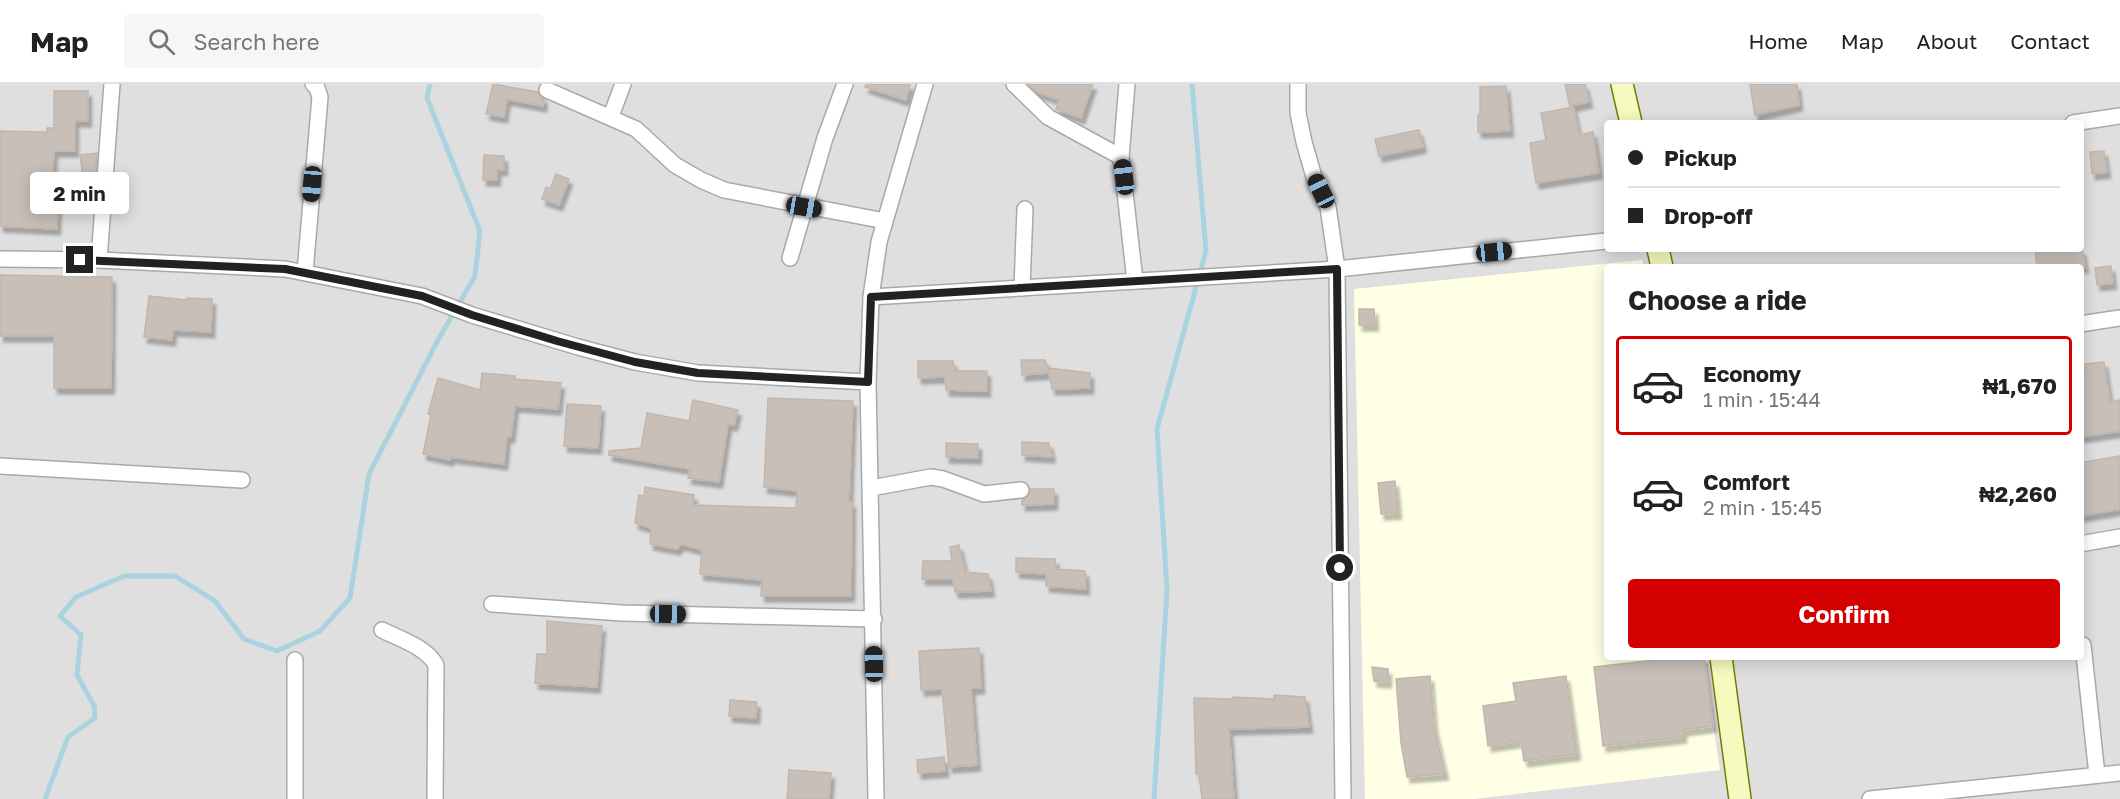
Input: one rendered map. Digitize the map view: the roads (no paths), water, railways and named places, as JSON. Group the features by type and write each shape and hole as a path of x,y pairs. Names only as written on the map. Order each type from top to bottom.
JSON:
{"street":[{"path":"99,260 112,84"},
{"path":"305,272 320,97 313,84"},
{"path":"611,116 623,84"},
{"path":"790,258 825,138 845,84"},
{"path":"876,799 868,382 871,297 879,242 925,84"},
{"path":"1014,84 1048,117 1121,157"},
{"path":"1127,84 1121,157 1135,281"},
{"path":"1298,84 1298,113 1304,142 1314,177 1328,207 1337,269 1342,799"},
{"path":"1622,84 1630,120"},
{"path":"547,90 611,116 644,134 675,165 724,190 885,221"},
{"path":"2084,121 2120,116"},
{"path":"1022,288 1025,209"},
{"path":"871,297 1337,269 1604,241"},
{"path":"0,259 249,266 305,272 422,296 472,315 635,362 698,373 868,382"},
{"path":"2084,323 2120,318"},
{"path":"0,466 242,480"},
{"path":"871,488 932,477 984,494 1021,490"},
{"path":"2084,543 2120,537"},
{"path":"492,604 622,613 874,619"},
{"path":"382,630 425,652 432,657 436,665 435,799"},
{"path":"2084,645 2097,775"},
{"path":"295,660 295,799"},
{"path":"1721,660 1740,799"},
{"path":"1870,799 1957,794 2120,773"}],"waterway":[{"path":"45,799 68,737 95,718 94,706 77,675 81,635 60,616 76,597 124,576 175,576 215,601 244,639 277,651 320,631 350,598 369,474 438,340 475,276 480,231 427,98 430,84"},
{"path":"1154,799 1167,590 1157,429 1206,251 1192,84"}]}
